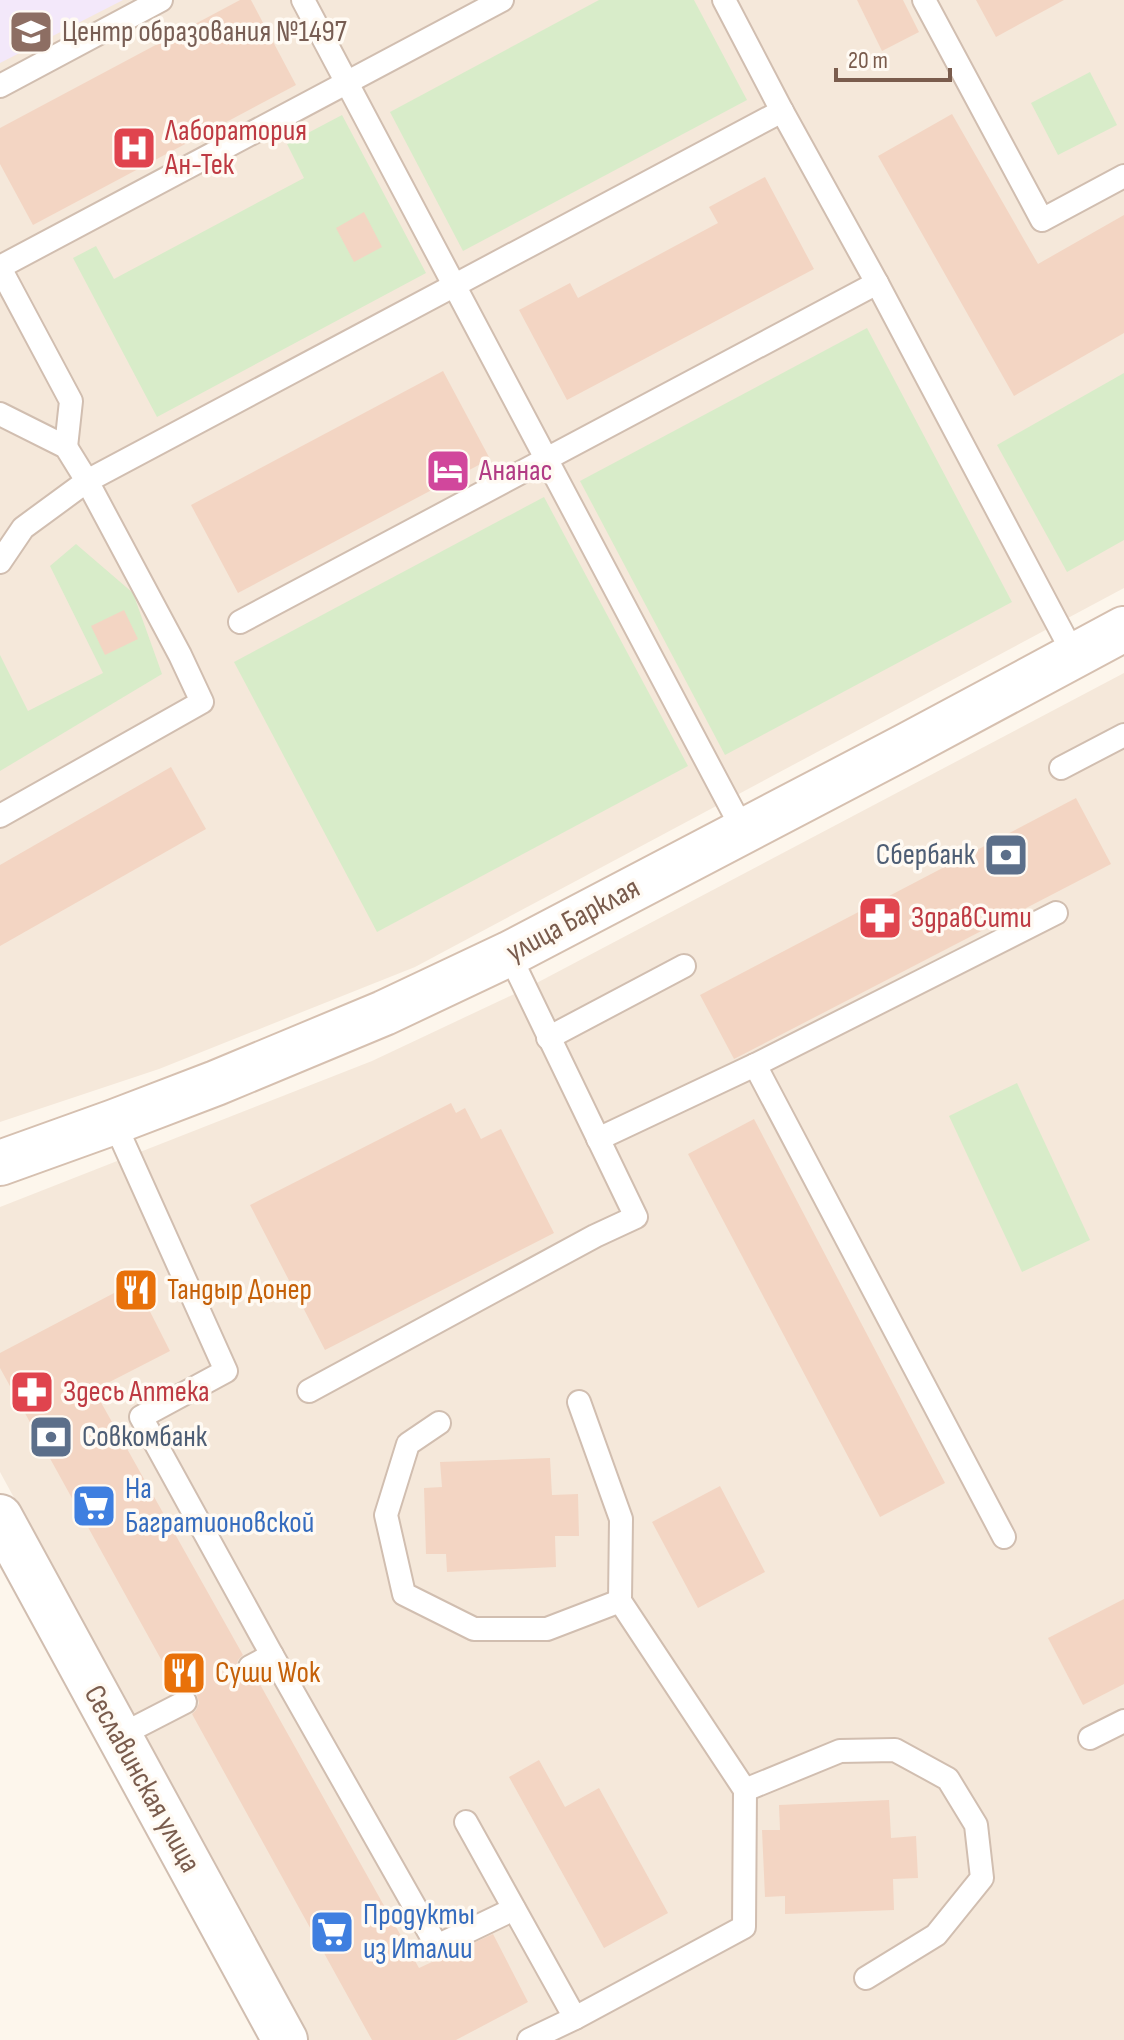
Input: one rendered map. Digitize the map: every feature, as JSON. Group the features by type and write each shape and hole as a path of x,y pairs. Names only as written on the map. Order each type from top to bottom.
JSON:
{"main road":[{"name":"улица Барклая","path":"0,1163 216,1083 384,1013 509,954 1124,629"},
{"name":"Сеславинская улица","path":"0,1517 285,2040"}],"lane":[{"path":"0,86 161,0"},
{"path":"303,0 743,830"},
{"path":"66,447 71,401 0,268 502,0"},
{"path":"724,0 1074,655"},
{"path":"924,0 1042,220 1124,176"},
{"path":"0,562 23,528 87,481 782,111"},
{"path":"240,622 877,283"},
{"path":"0,414 66,447 180,655 202,702 0,816"},
{"path":"1061,768 1124,735"},
{"path":"598,1139 755,1065 1056,913"},
{"path":"309,1391 595,1236 636,1217 509,954"},
{"path":"548,1038 684,966"},
{"path":"755,1065 1004,1537"},
{"path":"114,1122 226,1371 141,1417 437,1946 514,1909"},
{"path":"529,2040 744,1927 745,1790 620,1601 621,1519 579,1402"},
{"path":"439,1423 408,1444 386,1515 404,1594 474,1629 547,1629 620,1601"},
{"path":"250,1667 272,1655"},
{"path":"119,1736 185,1702"},
{"path":"1090,1738 1124,1721"},
{"path":"745,1790 840,1751 895,1750 948,1779 976,1825 982,1878 936,1935 866,1978"},
{"path":"466,1822 575,2018"}],"shaded area":[{"path":"0,0 1124,0 1124,588 415,967 159,1069 0,1122"},
{"name":"Центр образования №1497","path":"0,0 123,0 0,63"},
{"path":"1124,673 1124,2040 309,2040 0,1472 0,1207 372,1061 529,987"}],"green space":[{"path":"599,0 694,0 747,100 463,251 390,112"},
{"path":"1090,72 1117,125 1058,155 1031,103"},
{"path":"342,115 426,273 157,417 73,258 96,246 114,279 304,178 287,144"},
{"path":"867,328 1012,602 725,755 580,481"},
{"path":"1124,373 1124,540 1067,572 997,445"},
{"path":"544,497 688,766 377,932 234,662"},
{"path":"76,544 133,593 162,674 0,771 0,655 28,711 103,673 50,566"},
{"path":"1017,1083 1090,1240 1022,1272 949,1116"}],"building":[{"path":"240,0 251,0 296,85 33,225 0,164 0,128"},
{"path":"857,0 903,0 919,32 882,51"},
{"path":"976,0 1064,0 996,37"},
{"path":"952,114 1038,264 1124,215 1124,333 1014,396 878,156"},
{"path":"765,177 814,269 567,400 519,310 570,283 578,298 718,223 709,207"},
{"path":"364,212 382,247 354,262 336,228"},
{"path":"443,371 490,459 238,593 191,505"},
{"path":"124,610 138,639 105,655 91,626"},
{"path":"171,767 206,829 0,946 0,865"},
{"path":"1076,798 1111,864 734,1059 700,995"},
{"path":"451,1103 456,1113 465,1108 481,1139 501,1129 554,1233 325,1350 250,1205"},
{"path":"754,1119 945,1483 880,1517 688,1154"},
{"path":"135,1282 170,1351 94,1390 243,1655 238,1660 237,1673 243,1679 257,1679 419,1968 493,1934 528,2002 456,2040 372,2040 192,1714 199,1703 197,1695 186,1688 178,1690 0,1368 0,1353"},
{"path":"550,1458 552,1495 578,1494 579,1536 555,1536 556,1567 447,1572 446,1554 426,1554 424,1488 442,1487 440,1462"},
{"path":"720,1486 765,1572 698,1608 652,1522"},
{"path":"1124,1599 1124,1684 1083,1705 1048,1638"},
{"path":"539,1760 565,1807 599,1788 668,1913 604,1948 509,1777"},
{"path":"889,1800 891,1838 916,1836 918,1878 893,1879 894,1910 785,1914 785,1896 765,1897 762,1830 780,1830 779,1805"}],"place":[{"name":"Центр образования №1497","path":"31,32"},
{"name":"Лаборатория Ан-Тек","path":"134,148"},
{"name":"Ананас","path":"448,471"},
{"name":"Сбербанк","path":"1006,855"},
{"name":"ЗдравСити","path":"880,918"},
{"name":"Тандыр Донер","path":"136,1290"},
{"name":"Здесь Аптека","path":"32,1392"},
{"name":"Совкомбанк","path":"51,1437"},
{"name":"На Багратионовской","path":"94,1506"},
{"name":"Суши Wok","path":"184,1673"},
{"name":"Продукты из Италии","path":"332,1932"}]}
